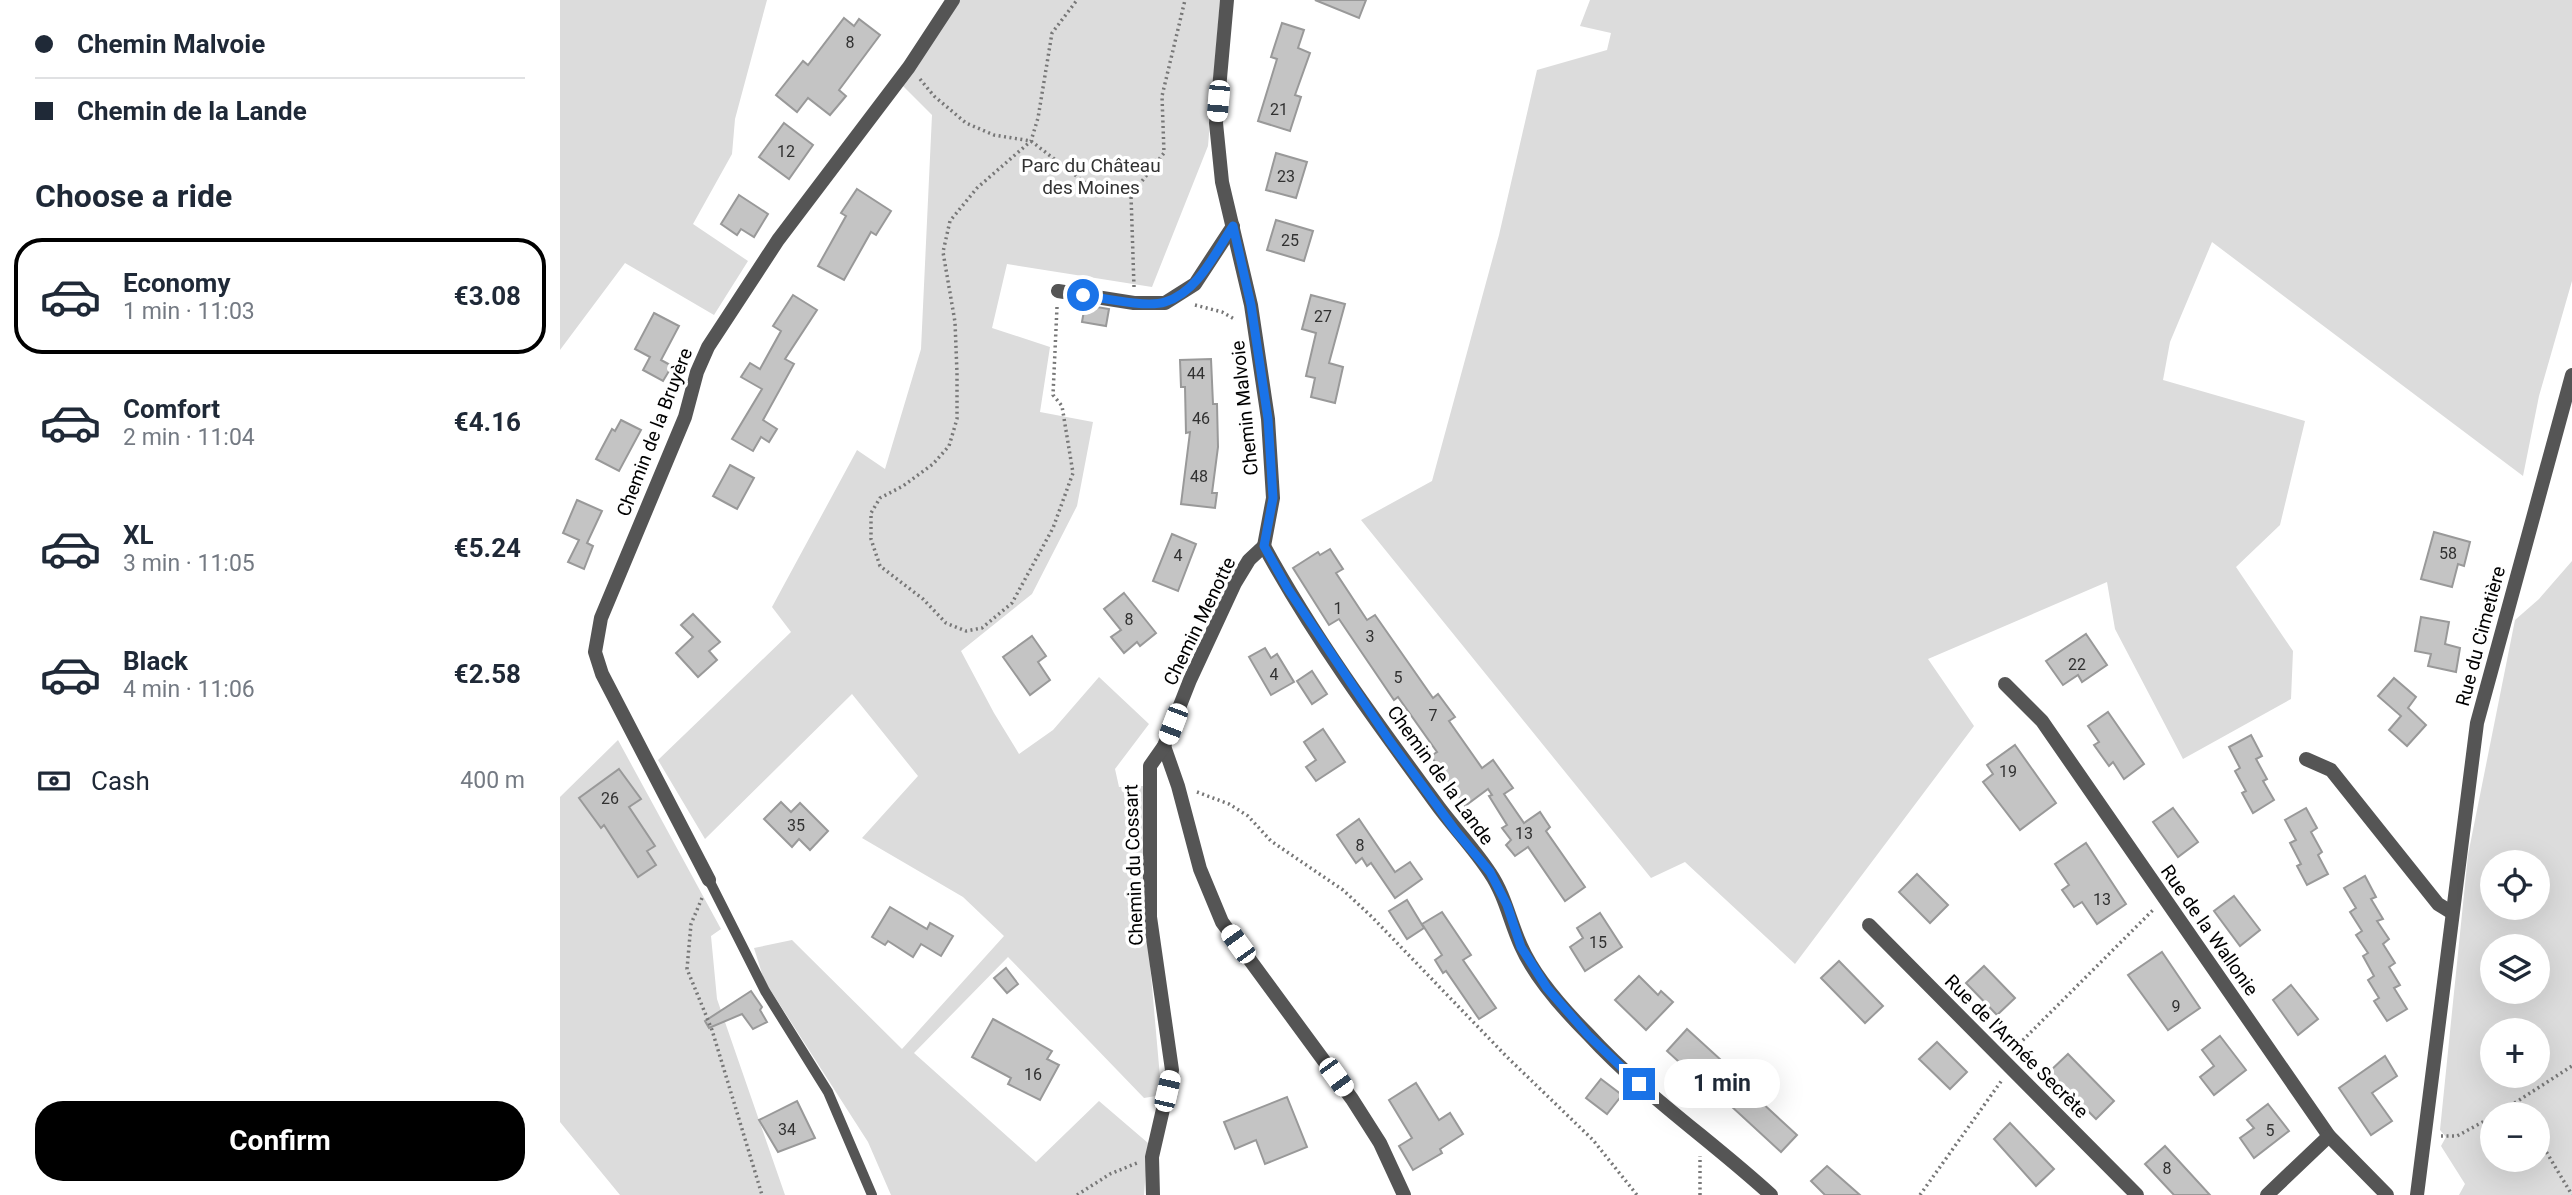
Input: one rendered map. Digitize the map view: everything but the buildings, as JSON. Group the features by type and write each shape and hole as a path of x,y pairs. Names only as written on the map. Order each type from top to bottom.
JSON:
{"street":[{"name":"Chemin de la Bruyère","path":"709,880 602,674 595,652 601,618 685,417 696,373 708,347 778,240 909,67 953,0"},
{"name":"Chemin Malvoie","path":"1227,0 1216,123 1222,182 1255,331 1268,419 1273,498 1264,546"},
{"path":"1058,291 1134,303 1165,303 1195,284 1233,226"},
{"name":"Rue du Cimetière","path":"2417,1195 2477,723 2572,375"},
{"name":"Chemin Menotte","path":"1164,746 1190,680 1235,583 1249,560 1264,546"},
{"name":"Chemin de la Lande","path":"1264,546 1288,589 1389,740 1455,830 1490,872 1507,905 1521,947 1547,988 1588,1035 1639,1084 1771,1195"},
{"name":"Rue de la Wallonie","path":"2005,684 2042,721 2329,1136 2387,1195"},
{"path":"1164,746 1178,786 1200,869 1222,922 1352,1099 1380,1143 1404,1195"},
{"name":"Chemin du Cossart","path":"1153,1195 1152,1157 1172,1070 1150,917 1150,766 1164,746"},
{"path":"2306,759 2331,770 2438,904 2451,912"},
{"name":"Rue de l'Armée Secrète","path":"1869,925 2137,1195"},
{"path":"2267,1195 2329,1136"}],"lane":[{"path":"709,880 765,991 828,1092 872,1195"}],"path":[{"path":"1058,291 1053,396 1062,406 1073,472 1053,528 1012,603 982,628 965,631 946,623 923,599 880,566 871,539 871,513 880,498 903,486 933,464 949,446 957,419 955,322 943,252 950,221 977,188 1031,141 1038,118 1052,33 1077,0"},
{"path":"1134,303 1131,195 1164,153 1163,96 1185,0"},
{"path":"909,67 934,96 966,123 994,135 1031,141 1087,185 1131,195"},
{"path":"1165,303 1187,303 1222,312 1255,331"},
{"path":"1178,786 1229,804 1248,816 1271,841 1343,890 1507,1057 1593,1140 1637,1195"},
{"path":"709,880 691,924 687,968 712,1030 762,1195"},
{"path":"1920,1195 1996,1087 2007,1064 2165,899"},
{"path":"2519,1102 2572,1066"},
{"path":"2425,1136 2458,1136 2480,1124"},
{"path":"1700,1195 1703,1140"},
{"path":"1077,1195 1110,1174 1152,1157"},
{"path":"2550,1158 2572,1195"}],"green space":[{"path":"560,0 767,0 735,119 732,154 693,224 748,261 714,315 625,263 560,350"},
{"name":"Parc du Château des Moines","path":"960,0 1220,0 1208,146 1152,287 1007,264 992,328 1050,347 1040,412 1093,422 1077,506 1032,594 961,651 1019,754 1053,730 1099,677 1149,724 1115,769 1119,787 1143,786 1145,908 1160,1077 1156,1096 1144,1098 1008,957 914,1053 1036,1162 1099,1101 1148,1143 1144,1195 891,1195 868,1142 764,980 754,948 792,940 902,1049 1004,936 963,897 862,838 918,776 852,694 705,839 658,760 791,632 772,607 857,450 885,469 921,349 932,115 900,83"},
{"path":"1590,0 2572,0 2572,281 2539,396 2523,476 2212,242 2170,342 2163,380 2305,421 2280,525 2236,567 2293,651 2291,699 2183,759 2115,629 2107,582 1928,659 1974,726 1795,964 1685,862 1651,878 1361,520 1432,481 1499,235 1537,70 1607,50 1611,33 1580,26"},
{"path":"2572,561 2572,1195 2459,1195 2465,1184 2441,1146 2446,1137 2440,1130 2468,855 2515,620 2539,599"},
{"path":"618,740 721,929 711,936 717,999 785,1195 620,1195 560,1122 560,797"}],"route":[{"path":"1083,295 1134,303 1165,303 1195,284 1233,226 1251,305 1268,419 1273,498 1264,546 1288,589 1389,740 1455,830 1490,872 1507,905 1521,947 1547,988 1588,1035 1639,1084"}]}
